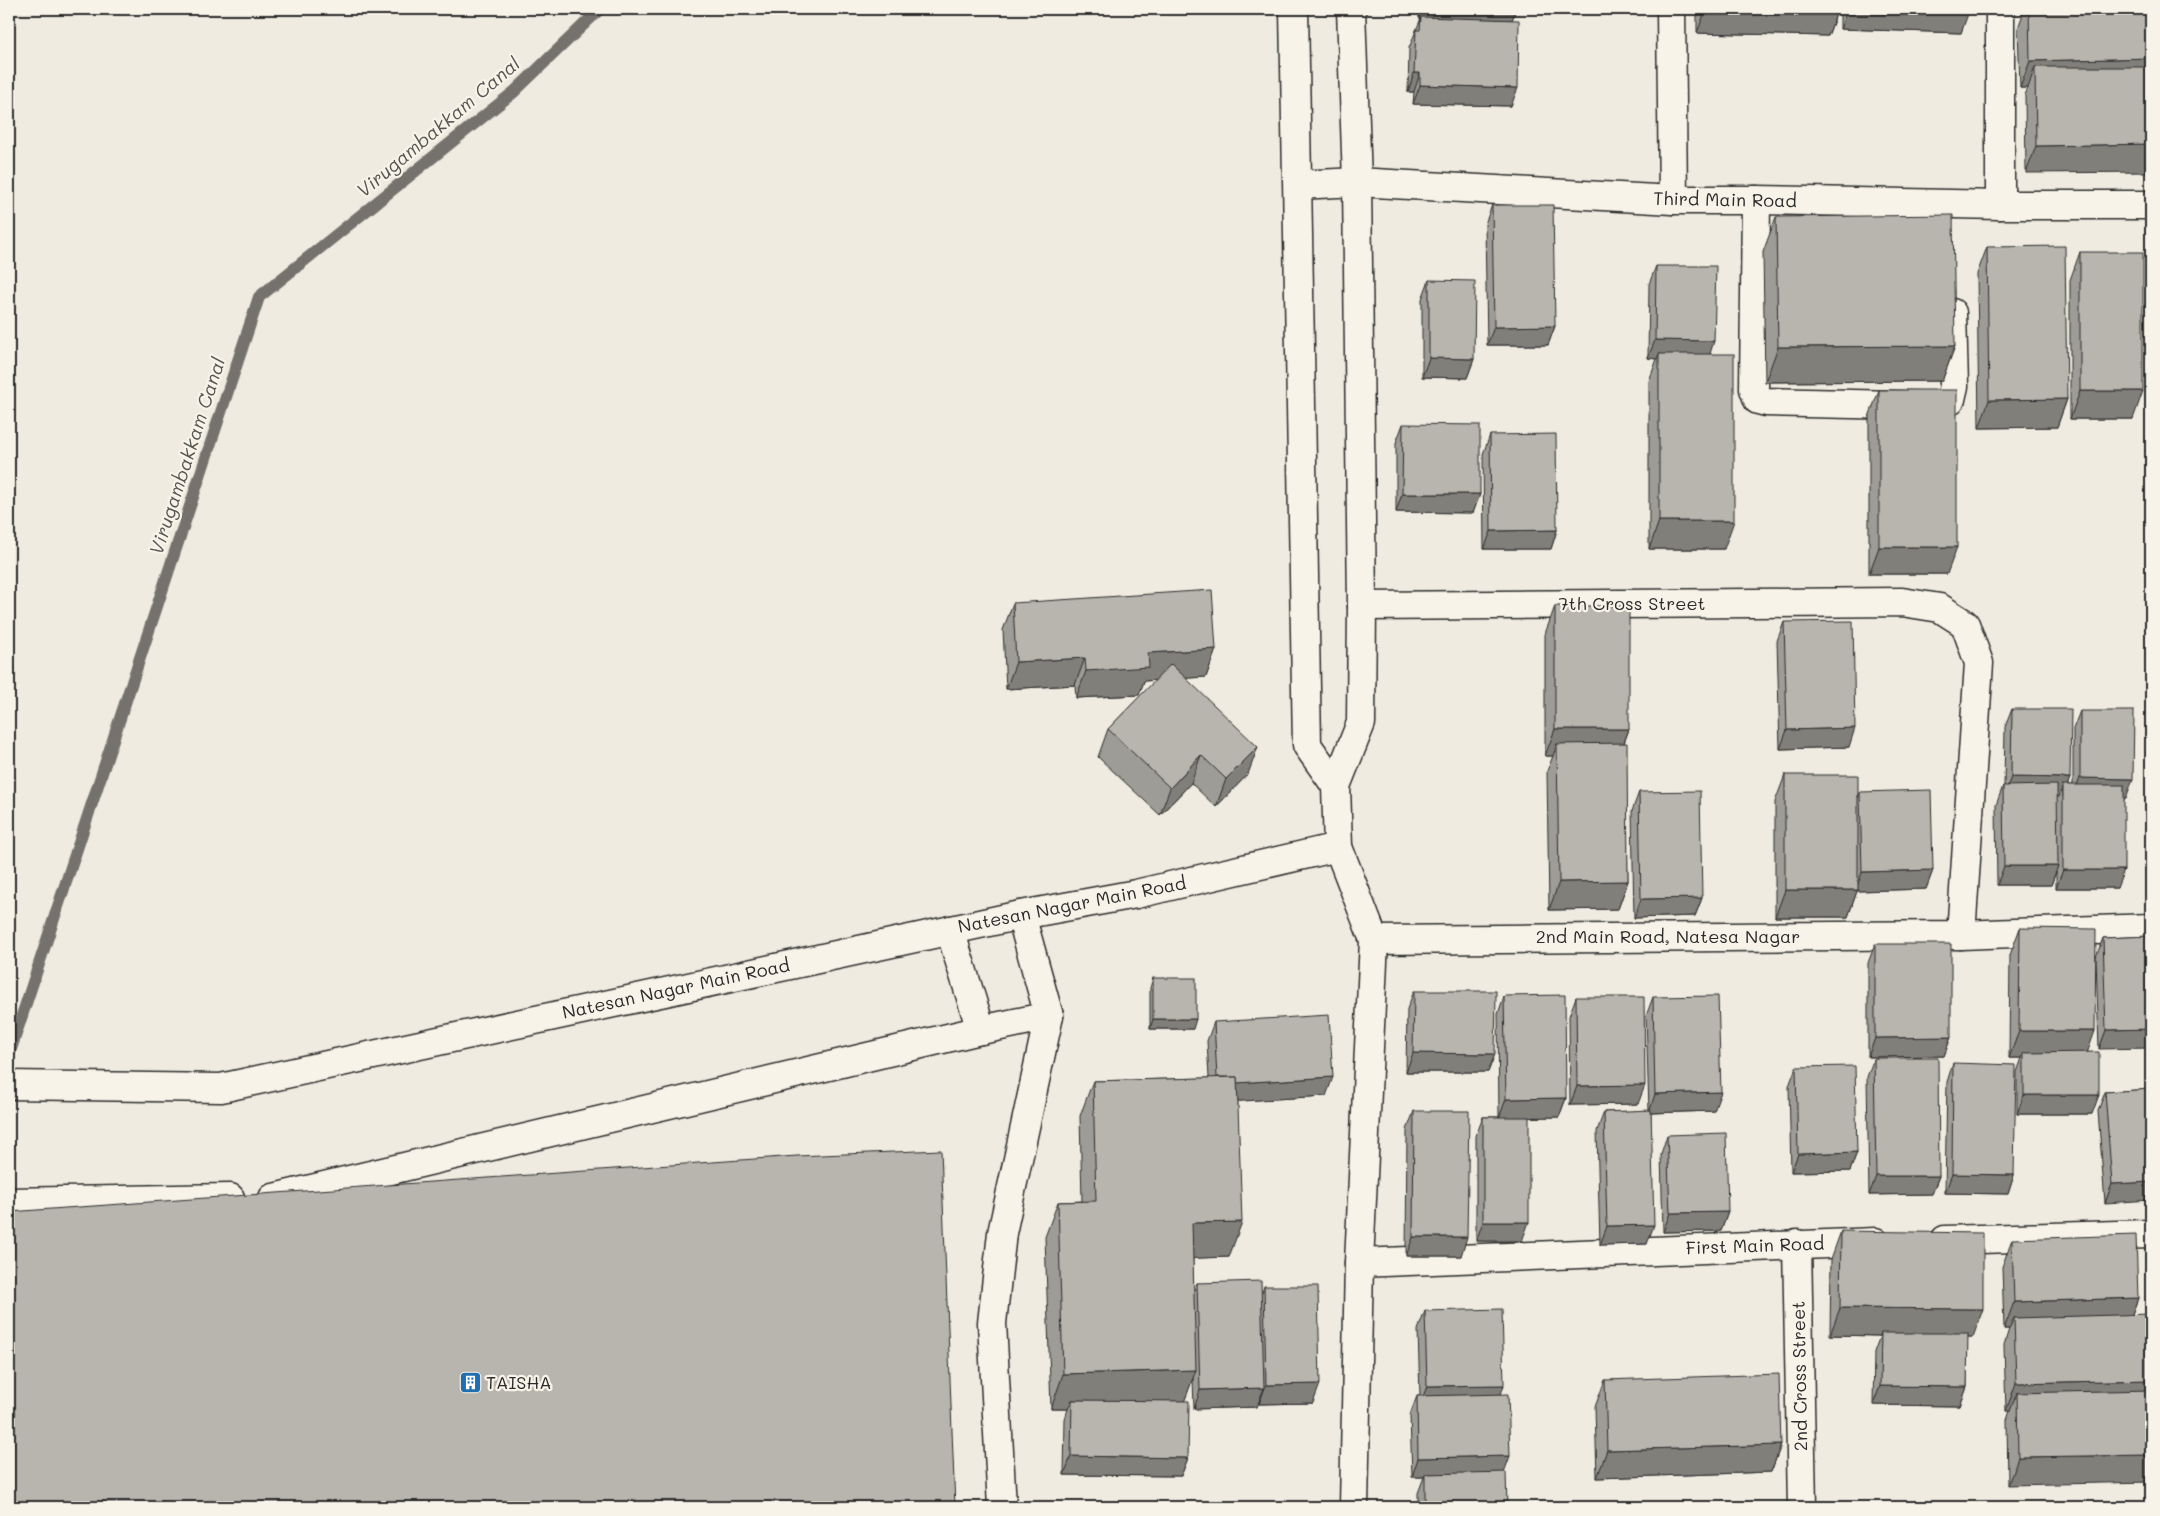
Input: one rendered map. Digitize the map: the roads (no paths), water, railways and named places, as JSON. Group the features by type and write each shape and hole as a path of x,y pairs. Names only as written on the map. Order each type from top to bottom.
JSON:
{"street":[{"path":"1294,9 1307,745 1336,786"},
{"path":"1352,9 1357,182 1362,606 1361,723 1336,786 1338,846 1374,940 1359,1263 1354,1507"},
{"path":"1672,9 1673,200"},
{"path":"2000,9 2000,205"},
{"name":"Third Main Road","path":"1298,184 1357,182 1673,200 1756,200 1950,217 2000,205 2151,205"},
{"path":"1756,200 1754,389 1758,400 1766,402 1944,406 1951,399 1954,386 1951,291"},
{"path":"1756,240 1785,241"},
{"name":"7th Cross Street","path":"1362,606 1902,602 1940,608 1965,624 1980,663 1961,935"},
{"name":"Natesan Nagar Main Road","path":"9,1085 221,1088 950,930 1136,894 1338,846"},
{"path":"1002,1507 992,1323 1002,1233 1049,1016 1021,915"},
{"name":"2nd Main Road, Natesa Nagar","path":"1374,940 1961,935 2151,928"},
{"path":"950,930 981,1030"},
{"path":"9,1202 279,1198 981,1030 1049,1016"},
{"path":"1925,1240 2151,1234"},
{"name":"First Main Road","path":"1359,1263 1895,1241"},
{"name":"2nd Cross Street","path":"1797,1244 1802,1507"}],"waterway":[{"name":"Virugambakkam Canal","path":"10,1052 259,297 514,92 600,9"}],"place":[{"name":"TAISHA","path":"470,1383"}]}
